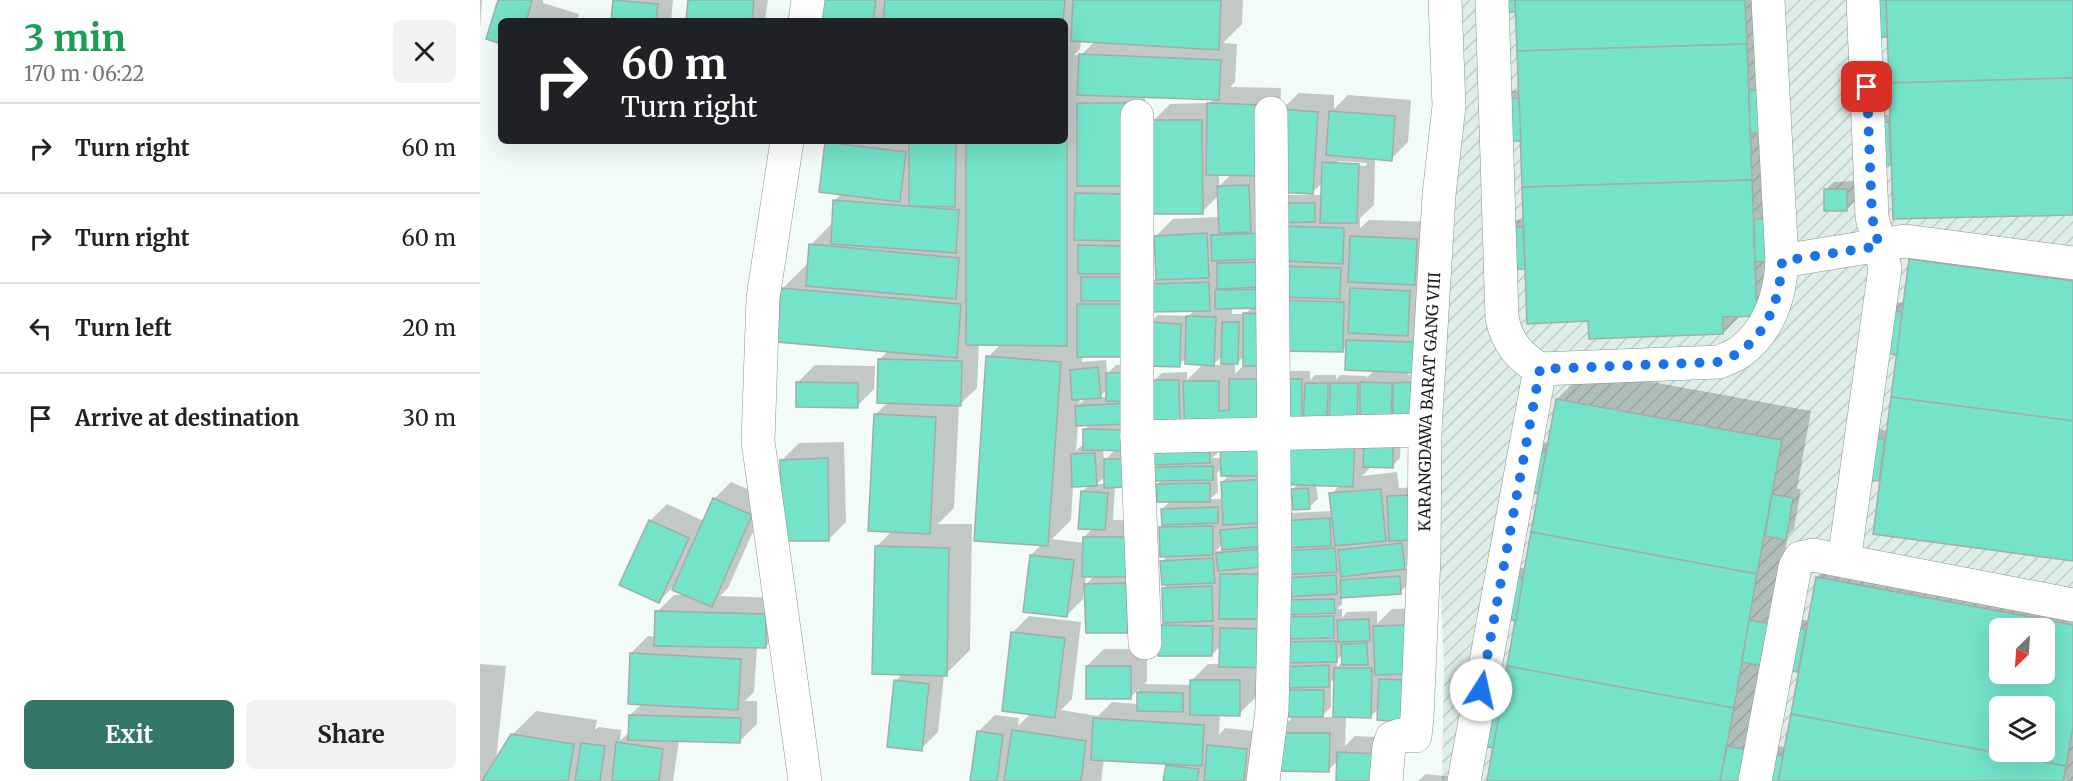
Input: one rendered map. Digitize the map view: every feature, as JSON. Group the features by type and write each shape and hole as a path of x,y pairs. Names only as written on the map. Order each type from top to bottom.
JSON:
{"street":[{"path":"805,18 808,0"},
{"name":"KARANGDAWA BARAT GANG VIII","path":"1386,781 1389,746 1392,738 1401,735 1415,735 1424,557 1425,430 1439,195 1449,106 1445,0"},
{"path":"1492,0 1502,318 1505,332 1514,348 1524,360 1540,369 1719,362 1740,352 1758,333 1775,307 1781,284 1782,261 1768,0"},
{"path":"1844,561 1885,268 1872,217 1863,0"},
{"path":"1263,781 1272,710 1275,574 1271,113"},
{"path":"1137,116 1137,437 1145,643"},
{"path":"787,144 763,298 758,441 805,781"},
{"path":"1782,261 1905,242 2073,263"},
{"path":"1464,781 1540,369"},
{"path":"1137,437 1425,430"},
{"path":"1755,781 1795,567 1800,558 1813,555 2073,605"}],"shaded area":[{"path":"1457,0 2073,0 2073,781 1442,781 1444,665 1431,392"}],"building":[{"path":"498,0 532,0 527,18 498,18 498,43 486,39"},
{"path":"613,0 658,4 656,18 611,18"},
{"path":"688,0 754,0 752,18 686,18"},
{"path":"817,0 876,0 873,18 814,18"},
{"path":"885,0 1065,0 1063,18 883,18"},
{"path":"1073,0 1221,0 1219,50 1071,41"},
{"path":"1496,0 1515,0 1516,12 1496,13"},
{"path":"1515,0 1745,0 1747,44 1517,51"},
{"path":"1866,0 1886,0 1887,37 1867,37"},
{"path":"1886,0 2073,0 2073,78 1889,83"},
{"path":"1747,44 1752,180 1522,187 1517,51"},
{"path":"1079,54 1221,60 1219,100 1077,95"},
{"path":"2073,78 2073,215 1893,219 1889,83"},
{"path":"1749,90 1770,90 1771,133 1750,133"},
{"path":"1499,98 1519,98 1521,141 1501,141"},
{"path":"1077,103 1128,103 1129,186 1077,186"},
{"path":"1207,103 1265,105 1264,176 1206,175"},
{"path":"1281,109 1318,112 1313,194 1275,192"},
{"path":"1329,111 1395,116 1392,161 1326,155"},
{"path":"1152,120 1202,120 1203,214 1153,214"},
{"path":"1889,122 1891,165 1871,165 1870,123"},
{"path":"825,144 906,152 900,202 819,192"},
{"path":"909,144 956,144 955,207 909,206"},
{"path":"966,144 1067,144 1067,346 966,345"},
{"path":"1322,162 1359,164 1357,223 1320,223"},
{"path":"1752,180 1757,316 1723,317 1723,334 1589,339 1588,321 1527,324 1522,187"},
{"path":"1249,185 1251,232 1219,233 1217,186"},
{"path":"1824,189 1847,189 1847,211 1824,211"},
{"path":"1075,193 1131,194 1130,241 1074,240"},
{"path":"833,200 959,210 956,253 831,244"},
{"path":"1274,203 1315,203 1315,222 1274,223"},
{"path":"1775,218 1777,261 1755,262 1754,219"},
{"path":"1285,226 1344,228 1343,264 1284,261"},
{"path":"1504,227 1523,227 1525,269 1506,270"},
{"path":"1207,233 1209,278 1156,280 1154,236"},
{"path":"1264,233 1265,259 1212,261 1211,235"},
{"path":"1350,236 1417,239 1415,285 1348,282"},
{"path":"809,244 959,258 956,299 806,286"},
{"path":"1078,245 1124,246 1124,274 1078,274"},
{"path":"1909,259 2073,281 2073,421 1891,397"},
{"path":"1261,262 1262,287 1217,289 1217,263"},
{"path":"1281,266 1341,268 1340,299 1280,297"},
{"path":"1081,277 1128,277 1128,301 1081,301"},
{"path":"1209,282 1210,311 1150,312 1149,284"},
{"path":"781,288 961,304 957,358 777,342"},
{"path":"1350,288 1410,291 1408,336 1348,333"},
{"path":"1264,289 1264,308 1215,309 1215,290"},
{"path":"1277,300 1344,302 1343,352 1276,351"},
{"path":"1077,304 1133,304 1132,357 1077,357"},
{"path":"1880,309 1902,312 1897,355 1874,351"},
{"path":"1243,313 1263,314 1263,366 1243,366"},
{"path":"1186,316 1216,317 1214,366 1185,364"},
{"path":"1148,322 1181,324 1180,367 1147,366"},
{"path":"1222,322 1239,322 1238,364 1221,364"},
{"path":"1346,340 1415,342 1413,373 1345,370"},
{"path":"986,356 1061,362 1048,546 974,541"},
{"path":"878,359 962,361 961,406 877,403"},
{"path":"1098,367 1101,398 1072,400 1070,370"},
{"path":"1106,373 1137,373 1137,402 1106,401"},
{"path":"1229,379 1265,379 1265,431 1185,431 1183,381 1219,381 1219,411 1229,410"},
{"path":"1274,379 1302,379 1302,428 1274,428"},
{"path":"1152,380 1179,380 1180,423 1153,423"},
{"path":"796,382 858,383 858,408 796,407"},
{"path":"1360,382 1392,383 1391,430 1360,430"},
{"path":"1411,382 1412,429 1393,429 1393,383"},
{"path":"1305,383 1328,383 1327,429 1303,427"},
{"path":"1330,383 1358,383 1357,429 1329,428"},
{"path":"1891,397 2073,421 2073,561 1873,534"},
{"path":"1556,399 1782,440 1757,574 1531,532"},
{"path":"1127,403 1129,424 1076,426 1075,406"},
{"path":"874,414 936,417 930,534 868,531"},
{"path":"1083,429 1133,430 1133,451 1083,450"},
{"path":"1276,434 1355,437 1353,487 1275,484"},
{"path":"1863,436 1885,439 1879,481 1857,479"},
{"path":"1209,437 1210,463 1151,465 1150,438"},
{"path":"1364,440 1393,440 1393,468 1363,467"},
{"path":"1220,441 1266,441 1267,476 1221,476"},
{"path":"1526,449 1546,452 1538,494 1519,491"},
{"path":"1095,453 1097,486 1072,487 1071,454"},
{"path":"828,458 829,541 782,541 780,460"},
{"path":"1104,459 1133,459 1133,487 1104,488"},
{"path":"1213,466 1213,480 1154,481 1154,467"},
{"path":"1266,479 1269,523 1223,525 1221,482"},
{"path":"1210,483 1210,502 1157,502 1156,484"},
{"path":"1308,488 1310,509 1293,510 1291,489"},
{"path":"1381,489 1386,541 1335,546 1329,493"},
{"path":"1081,491 1108,493 1105,530 1078,529"},
{"path":"1772,494 1793,498 1786,540 1765,536"},
{"path":"1413,495 1415,540 1389,541 1387,496"},
{"path":"713,498 752,515 712,607 672,590"},
{"path":"1218,507 1218,523 1162,525 1161,509"},
{"path":"1330,518 1331,546 1280,548 1279,521"},
{"path":"649,520 689,538 659,603 619,585"},
{"path":"1213,526 1213,555 1160,557 1159,527"},
{"path":"1266,526 1267,546 1222,550 1220,530"},
{"path":"1531,532 1757,574 1734,708 1507,666"},
{"path":"1083,537 1130,537 1130,577 1082,577"},
{"path":"1402,543 1405,569 1341,577 1338,550"},
{"path":"875,546 949,548 947,676 872,674"},
{"path":"1270,548 1272,566 1218,571 1216,553"},
{"path":"1335,548 1337,572 1282,575 1280,551"},
{"path":"1030,555 1074,560 1067,617 1023,612"},
{"path":"1213,558 1215,583 1162,585 1160,561"},
{"path":"1220,574 1268,574 1268,619 1219,619"},
{"path":"1336,575 1337,594 1286,597 1285,578"},
{"path":"1504,575 1523,578 1516,621 1496,617"},
{"path":"1400,576 1401,594 1341,598 1340,580"},
{"path":"1816,577 2036,618 1989,618 1989,684 2055,684 2055,622 2073,625 2073,727 2066,766 2045,762 2055,762 2055,696 1989,696 1989,751 1791,714"},
{"path":"1126,583 1128,633 1086,633 1084,584"},
{"path":"1212,586 1213,621 1163,623 1162,588"},
{"path":"1334,599 1335,613 1284,615 1283,600"},
{"path":"655,611 766,614 766,648 654,646"},
{"path":"1334,616 1334,638 1283,639 1282,617"},
{"path":"1369,619 1370,641 1338,642 1337,620"},
{"path":"1749,620 1771,624 1763,666 1742,662"},
{"path":"1158,625 1213,626 1212,656 1158,656"},
{"path":"1408,625 1409,674 1375,675 1373,626"},
{"path":"1786,626 1806,630 1798,672 1778,668"},
{"path":"1220,628 1271,629 1271,668 1219,667"},
{"path":"1011,632 1065,638 1055,718 1002,711"},
{"path":"1336,641 1337,662 1281,663 1280,642"},
{"path":"1367,643 1368,665 1342,665 1341,644"},
{"path":"630,653 741,659 738,710 628,704"},
{"path":"1329,665 1329,687 1285,688 1284,667"},
{"path":"1086,666 1131,666 1131,699 1086,699"},
{"path":"1507,666 1734,708 1720,781 1487,781"},
{"path":"1334,668 1372,668 1371,718 1333,717"},
{"path":"1379,679 1408,680 1405,722 1377,720"},
{"path":"894,680 929,684 922,751 887,747"},
{"path":"1190,680 1240,680 1240,716 1190,715"},
{"path":"1282,690 1324,690 1323,717 1282,717"},
{"path":"1137,692 1183,693 1183,712 1137,711"},
{"path":"1481,702 1501,705 1493,748 1473,744"},
{"path":"1791,714 1989,751 1989,762 2045,762 2066,766 2063,781 1778,781"},
{"path":"629,715 741,718 740,743 628,740"},
{"path":"1093,718 1204,725 1202,766 1091,760"},
{"path":"1012,730 1086,741 1081,781 1004,781"},
{"path":"977,731 1003,735 997,781 970,781"},
{"path":"1275,733 1330,733 1329,772 1275,771"},
{"path":"511,734 574,744 568,781 482,781"},
{"path":"616,742 663,749 659,781 612,781"},
{"path":"581,743 605,746 600,781 575,781"},
{"path":"1207,745 1247,749 1244,781 1204,781"},
{"path":"1727,746 1748,750 1742,781 1720,781"},
{"path":"1337,752 1383,754 1382,781 1336,781"},
{"path":"1762,752 1783,756 1778,781 1757,781"},
{"path":"1166,765 1199,769 1197,781 1163,781"}],"route":[{"path":"1481,690 1540,369 1719,362 1740,352 1758,333 1775,307 1781,284 1782,261 1879,246 1872,217 1867,87"}]}
